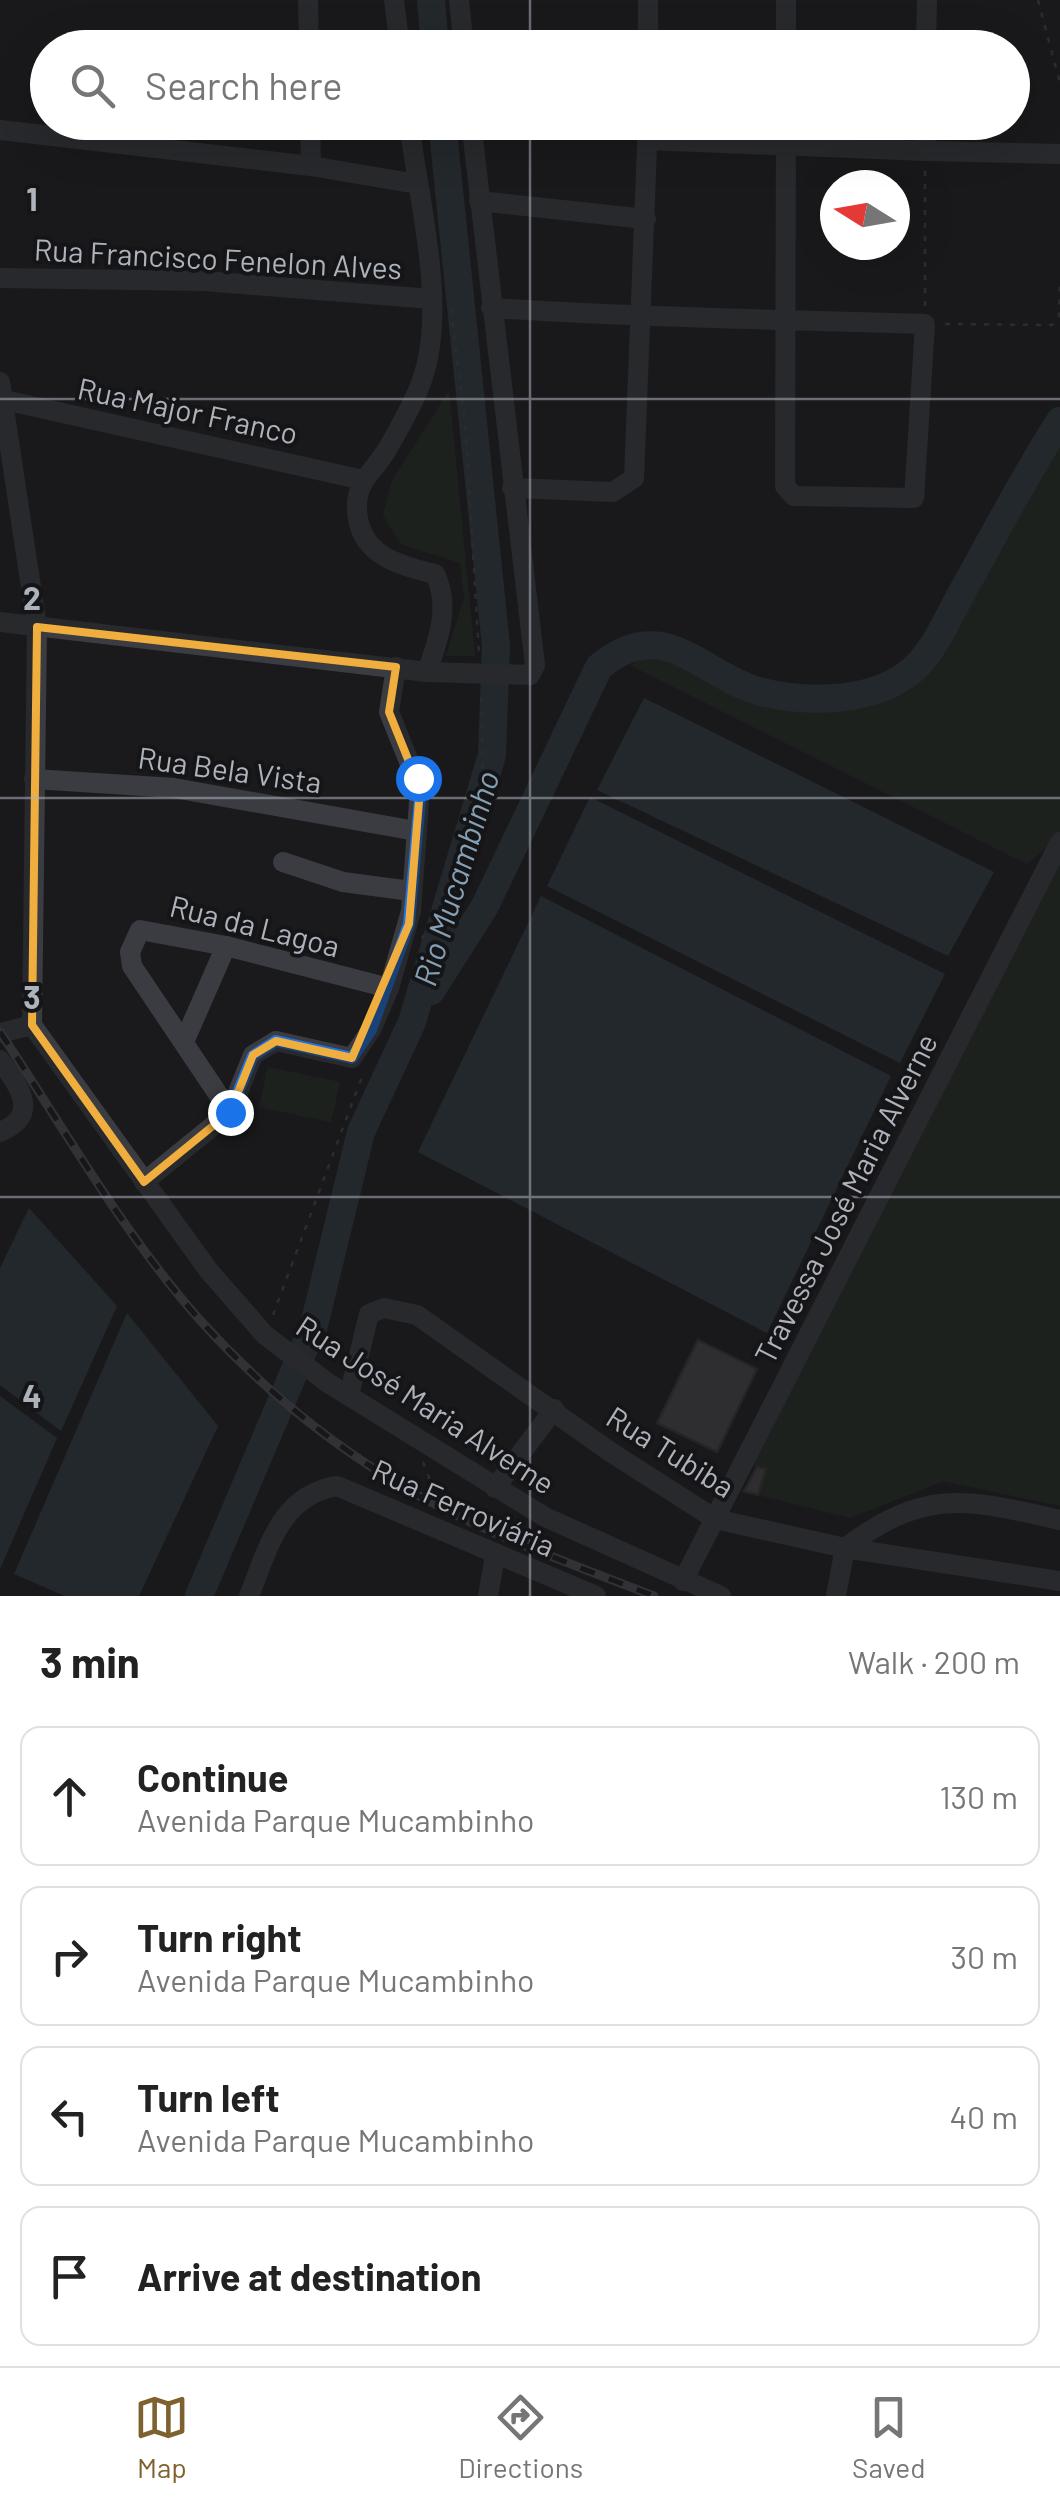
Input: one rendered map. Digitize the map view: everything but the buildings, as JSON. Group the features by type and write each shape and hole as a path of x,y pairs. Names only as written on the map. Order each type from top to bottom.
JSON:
{"street":[{"path":"308,0 309,30"},
{"path":"394,0 398,30"},
{"path":"459,0 462,30"},
{"path":"648,0 648,30"},
{"path":"786,0 786,30"},
{"path":"926,0 926,30"},
{"path":"0,130 30,133"},
{"path":"86,140 310,166 416,184"},
{"path":"310,140 310,166"},
{"path":"411,140 432,300 430,354 421,382 386,452 362,480 356,505 371,547 382,558 435,574 440,584 443,616 427,672"},
{"path":"0,622 427,672 526,676 535,665 473,140"},
{"path":"512,488 613,492 634,478 648,140"},
{"path":"731,140 786,146 1060,154"},
{"path":"491,308 642,318 786,320 925,324 917,492 909,500 788,493 786,320 786,140"},
{"path":"925,140 925,151"},
{"path":"479,201 646,219"},
{"name":"Rua Francisco Fenelon Alves","path":"0,278 204,282 432,300"},
{"path":"0,1033 32,1026 37,627 1,394"},
{"name":"Rua Major Franco","path":"1,394 362,480"},
{"path":"144,1182 230,1112 253,1056 276,1041 352,1058 371,1030 409,924 420,788 390,712 396,667"},
{"name":"Rua Bela Vista","path":"34,780 174,788 416,831"},
{"name":"Travessa José Maria Alverne","path":"682,1581 1060,842"},
{"path":"284,862 343,882 411,891"},
{"name":"Rua da Lagoa","path":"230,1112 132,966 134,940 140,930 226,946 388,988"},
{"path":"184,1042 226,946"},
{"name":"Rua José Maria Alverne","path":"32,1026 230,1298 265,1335 328,1383 544,1518 720,1596"},
{"path":"0,1060 20,1086 25,1112 12,1127 0,1132"},
{"name":"Rua Tubiba","path":"349,1396 365,1320 376,1310 393,1309 417,1315 609,1451 715,1519 845,1548 1060,1581"},
{"path":"496,1488 554,1409"},
{"name":"Rua Ferroviária","path":"248,1596 279,1523 296,1501 319,1489 337,1486 596,1596"},
{"path":"836,1596 845,1548 884,1519 936,1502 978,1503 1060,1520"},
{"path":"488,1596 495,1556"}],"path":[{"path":"1038,0 1060,83"},
{"path":"925,151 925,324 1052,324 1059,316 1060,281"},
{"path":"413,1438 446,1516"}],"highlighted area":[{"path":"37,627 396,667 389,712 420,789 409,924 352,1058 276,1041 253,1055 230,1112 144,1182 32,1025"}],"shaded area":[{"path":"449,391 475,656 446,656 464,598 460,563 401,544 383,515 392,481"},
{"path":"1060,421 1060,836 1027,864 632,666 651,646 692,654 757,690 832,699 876,691 908,674 939,633"},
{"path":"644,698 994,872 948,956 597,790"},
{"path":"590,797 945,974 900,1063 547,886"},
{"path":"1060,842 1060,1506 943,1481 850,1518 758,1495 766,1469 746,1464"},
{"path":"541,896 891,1076 767,1333 418,1152"},
{"path":"268,1067 340,1082 331,1122 259,1107"},
{"path":"29,1208 117,1306 61,1431 0,1385 0,1268"},
{"path":"127,1313 218,1426 139,1596 65,1596 14,1574"},
{"path":"0,1396 57,1438 0,1569"}],"waterway":[{"name":"Rio Mucambinho","path":"431,0 434,30"},
{"name":"Rio Mucambinho","path":"199,1596 314,1325 361,1132 412,1022 492,755 496,646 444,140"},
{"path":"431,991 485,906 599,667 622,652 662,646 681,652 737,683 776,695 834,698 890,684 915,668 931,649 1060,421"}],"railway":[{"path":"0,1032 144,1251 219,1341 286,1403 359,1459 415,1494 516,1542 654,1596"}],"route":[{"path":"230,1112 240,1078 253,1056 276,1041 352,1058 371,1030 412,911 418,778"}]}
